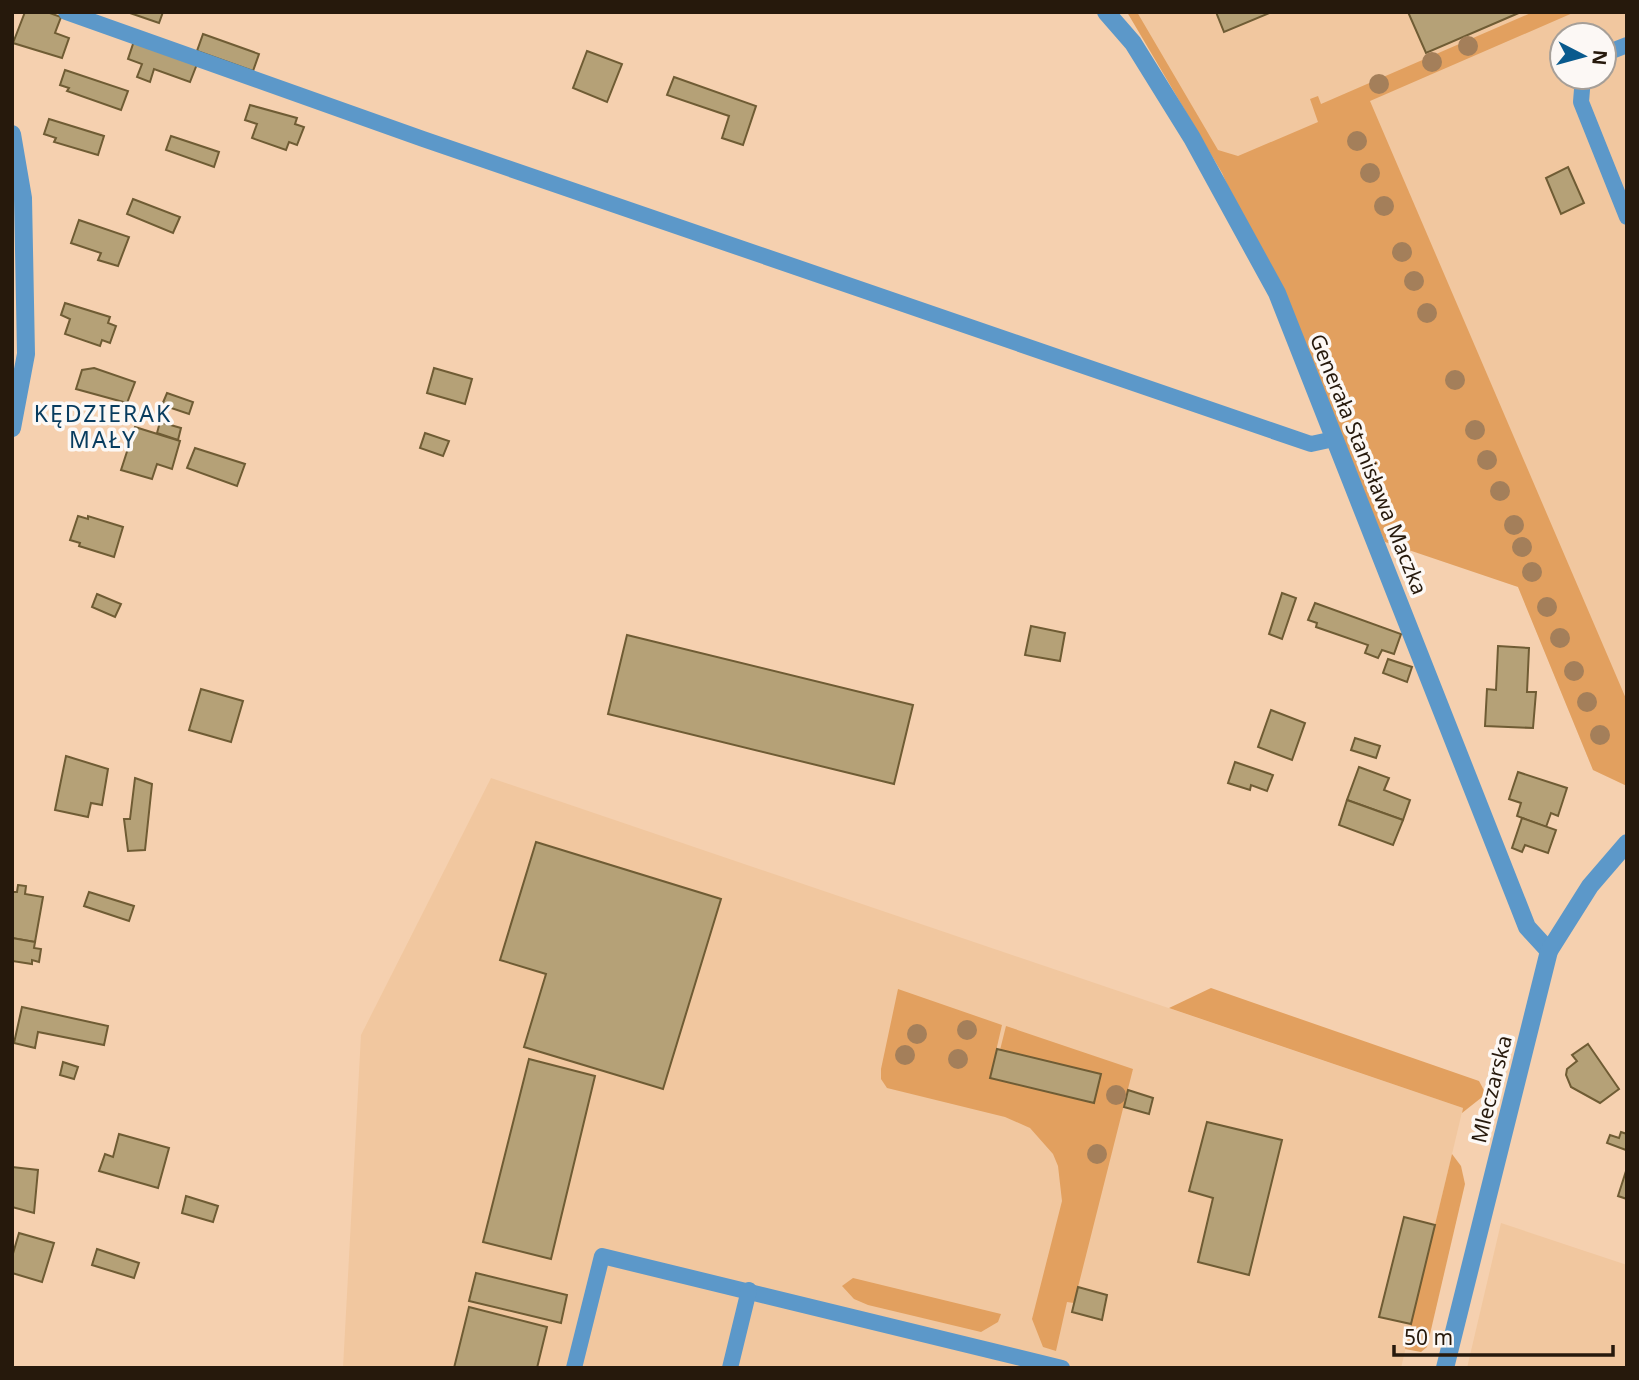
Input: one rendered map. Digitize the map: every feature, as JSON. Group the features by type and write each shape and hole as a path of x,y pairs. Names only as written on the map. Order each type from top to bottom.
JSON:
{"street":[{"name":"Generała Stanisława Maczka","path":"1106,12 1133,43 1192,138 1277,293 1527,927 1549,951"},
{"path":"12,134 23,198 26,354 12,428"},
{"name":"Mleczarska","path":"1445,1368 1549,951 1590,886 1627,844"}],"lane":[{"path":"66,12 423,139 1311,444 1334,439"},
{"path":"1582,91 1581,102 1627,217"},
{"path":"574,1368 602,1256 1062,1368"},
{"path":"730,1368 749,1290"}],"shaded area":[{"path":"1127,12 1627,12 1627,786 1593,770 1330,127 1222,173"},
{"path":"1127,12 1137,12 1218,150 1238,156 1318,122 1310,99 1318,96 1321,104 1533,12 1575,12 1548,21 1548,24 1370,101 1627,701 1627,786 1593,770 1518,587 1385,542 1222,173"},
{"path":"491,778 1463,1108 1401,1368 343,1368 361,1035"},
{"path":"1211,988 1479,1081 1486,1094 1462,1113 1463,1108 1169,1008"},
{"path":"898,989 1002,1025 990,1077 1100,1074 1000,1050 1006,1026 1133,1069 1074,1303 1067,1302 1056,1351 1043,1347 1032,1319 1062,1201 1058,1166 1053,1154 1030,1128 1005,1117 887,1088 881,1079 881,1069"},
{"path":"1452,1154 1461,1166 1465,1184 1427,1347 1421,1352 1405,1349"},
{"path":"1501,1223 1627,1265 1627,1368 1467,1368"},
{"path":"853,1278 1001,1314 998,1322 981,1332 868,1305 854,1299 842,1286"}],"building":[{"path":"25,12 47,12 61,17 55,33 69,38 62,58 13,43"},
{"path":"127,12 163,12 159,23"},
{"path":"1216,12 1272,12 1224,32"},
{"path":"1408,12 1521,12 1426,53"},
{"path":"203,34 259,54 253,71 197,51"},
{"path":"134,41 197,64 190,82 154,69 150,82 137,77 142,64 128,59"},
{"path":"587,51 622,64 607,102 573,88"},
{"path":"65,70 128,91 121,110 67,91 69,88 60,85"},
{"path":"674,77 756,106 743,145 722,138 729,116 667,95"},
{"path":"250,105 297,118 295,124 304,127 297,145 289,142 286,150 252,138 257,124 245,120"},
{"path":"49,119 104,136 98,155 54,142 56,138 44,134"},
{"path":"171,136 219,152 214,167 166,150"},
{"path":"1568,167 1584,203 1561,214 1546,178"},
{"path":"133,199 180,217 173,233 127,214"},
{"path":"79,220 129,237 118,266 98,260 101,253 71,243"},
{"path":"65,303 110,317 108,323 116,326 110,343 102,340 100,346 65,334 70,319 61,315"},
{"path":"94,368 135,382 127,403 76,389 82,370"},
{"path":"434,368 472,379 465,404 427,393"},
{"path":"167,393 193,402 189,414 162,405"},
{"path":"160,422 181,428 178,440 157,433"},
{"path":"135,427 180,441 172,469 157,464 152,479 121,470"},
{"path":"425,433 449,441 443,456 420,448"},
{"path":"195,448 245,464 237,486 187,468"},
{"path":"78,516 88,519 88,516 123,527 114,557 79,546 80,543 70,540"},
{"path":"1282,593 1296,598 1282,639 1269,634"},
{"path":"97,594 121,604 115,617 92,607"},
{"path":"1315,603 1401,634 1394,654 1382,650 1378,658 1365,653 1368,645 1316,627 1317,623 1308,620"},
{"path":"1031,626 1065,633 1060,661 1025,655"},
{"path":"627,635 913,705 894,784 608,714"},
{"path":"1498,646 1529,648 1527,692 1536,692 1533,728 1485,726 1487,689 1496,690"},
{"path":"1388,659 1412,667 1407,682 1383,673"},
{"path":"201,689 243,701 231,742 189,730"},
{"path":"1271,710 1305,723 1292,760 1258,747"},
{"path":"1355,738 1380,746 1376,758 1351,750"},
{"path":"66,756 108,769 102,805 91,803 88,817 55,810"},
{"path":"1235,762 1273,775 1267,791 1251,785 1250,790 1228,783"},
{"path":"1359,767 1389,778 1384,790 1410,800 1403,820 1347,800"},
{"path":"1518,772 1567,788 1558,816 1551,813 1546,827 1517,816 1521,803 1509,799"},
{"path":"135,778 152,784 145,850 128,851 124,819 130,819"},
{"path":"1347,800 1403,820 1393,845 1339,825"},
{"path":"1522,818 1556,830 1548,853 1525,845 1522,852 1512,848"},
{"path":"536,842 721,899 663,1089 524,1047 546,974 500,960"},
{"path":"18,885 26,886 25,894 43,897 35,942 12,938 12,892 17,892"},
{"path":"89,892 134,906 129,921 84,906"},
{"path":"12,938 35,942 34,948 41,949 39,962 32,960 32,964 12,961"},
{"path":"22,1007 108,1026 104,1045 38,1032 35,1048 14,1043"},
{"path":"1588,1044 1619,1089 1600,1103 1571,1087 1566,1075 1567,1069 1577,1061 1572,1055"},
{"path":"997,1049 1101,1074 1094,1103 990,1078"},
{"path":"529,1059 595,1076 551,1259 483,1242"},
{"path":"63,1062 78,1067 74,1079 60,1075"},
{"path":"1128,1090 1153,1098 1149,1114 1124,1107"},
{"path":"1207,1122 1282,1140 1249,1275 1198,1262 1213,1198 1189,1191"},
{"path":"1621,1132 1627,1134 1626,1150 1607,1143 1610,1135 1619,1138"},
{"path":"119,1134 169,1148 158,1188 99,1171 105,1154 113,1157"},
{"path":"12,1167 38,1170 34,1213 12,1207"},
{"path":"1627,1171 1627,1199 1618,1196"},
{"path":"186,1196 218,1206 213,1222 182,1213"},
{"path":"1404,1217 1435,1225 1411,1324 1379,1317"},
{"path":"19,1233 54,1243 42,1282 12,1273 12,1257"},
{"path":"97,1249 139,1263 134,1278 92,1265"},
{"path":"476,1273 567,1295 561,1323 469,1301"},
{"path":"1078,1287 1107,1295 1102,1320 1072,1312"},
{"path":"469,1307 547,1327 537,1368 454,1368"}],"district":[{"name":"KĘDZIERAK MAŁY","path":"103,426"}]}
